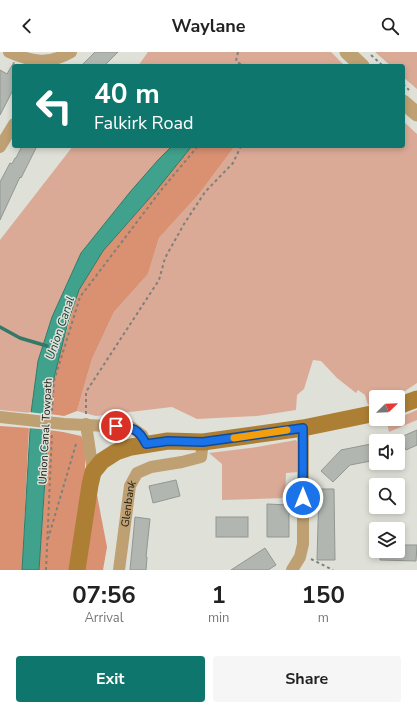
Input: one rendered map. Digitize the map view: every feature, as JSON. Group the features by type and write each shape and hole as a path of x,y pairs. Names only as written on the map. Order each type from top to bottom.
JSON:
{"main road":[{"path":"405,403 417,399"},
{"path":"77,570 93,472 102,461 116,452 131,447 168,441 203,442 303,428 369,414"}],"street":[{"path":"9,52 24,58 53,63 71,52"},
{"path":"347,52 360,64"},
{"path":"405,104 417,114"},
{"path":"0,147 12,127"},
{"path":"0,417 58,425 86,424 131,427 142,435 146,444"},
{"path":"86,424 93,472"},
{"path":"292,570 300,556 303,544 303,428"},
{"name":"Glenbank","path":"119,570 130,486 137,473 151,466 182,462 202,457 203,442"}],"path":[{"path":"238,52 236,61 240,64"},
{"path":"368,52 381,64"},
{"name":"Union Canal Towpath","path":"52,412 54,382 80,296 162,189 196,148"},
{"path":"47,542 78,438 86,424 86,392 159,280 165,258 184,224 205,192 233,163 240,148"},
{"name":"Union Canal Towpath","path":"46,570 47,542 58,425"},
{"path":"300,556 310,558 333,570"}],"shaded area":[{"path":"148,52 331,52 343,64 139,64"},
{"path":"375,52 417,52 417,89 405,79 405,64 389,64"},
{"path":"405,123 417,134 417,383 405,391 369,390 368,405 365,395 358,390 356,393 337,378 321,361 313,360 304,389 297,395 296,410 257,416 197,419 172,407 96,416 77,411 92,359 114,312 148,274 159,238 199,194 234,148 405,148"},
{"path":"71,148 170,148 130,192 81,253 52,317 38,361 31,413 0,410 0,240"},
{"path":"190,148 234,148 199,194 159,238 148,274 114,312 92,359 77,411 64,416 50,414 51,390 56,365 79,290 103,251 155,192"},
{"path":"417,410 417,420 405,425 405,415"},
{"path":"0,426 29,428 22,570 0,570"},
{"path":"388,426 403,426 389,432"},
{"path":"49,430 81,436 84,447 84,481 72,570 39,570"},
{"path":"296,440 299,446 299,472 286,473 285,498 222,500 222,464 209,453"},
{"path":"96,490 107,547 103,570 84,570"}],"water":[{"name":"Union Canal","path":"170,148 190,148 155,192 103,251 79,290 68,322 51,390 39,570 22,570 31,413 38,361 52,317 81,253 158,160"}],"pier":[{"path":"29,412 52,415 51,430 27,428"}],"building":[{"path":"95,52 118,52 106,64 83,64"},
{"path":"12,65 12,92 0,115 0,70 7,74"},
{"path":"21,148 36,148 21,178 20,177 0,220 0,182 10,163 12,164"},
{"path":"417,430 417,445 406,450 405,435"},
{"path":"369,444 369,461 350,465 333,482 321,471 341,450"},
{"path":"176,480 180,496 153,503 149,486"},
{"path":"319,489 334,489 335,560 317,560"},
{"path":"267,504 289,505 289,537 267,537"},
{"path":"135,517 150,519 146,570 130,570"},
{"path":"216,517 248,517 248,537 216,537"},
{"path":"405,545 417,545 416,561 380,560 380,558 405,558"},
{"path":"265,548 276,565 268,570 231,570"}],"waterway":[{"name":"Union Canal","path":"0,327 20,338 47,346"}],"slow traffic":[{"path":"234,438 287,430"}],"route":[{"path":"116,426 131,427 142,435 146,444 168,441 203,442 303,428 303,498"}]}
